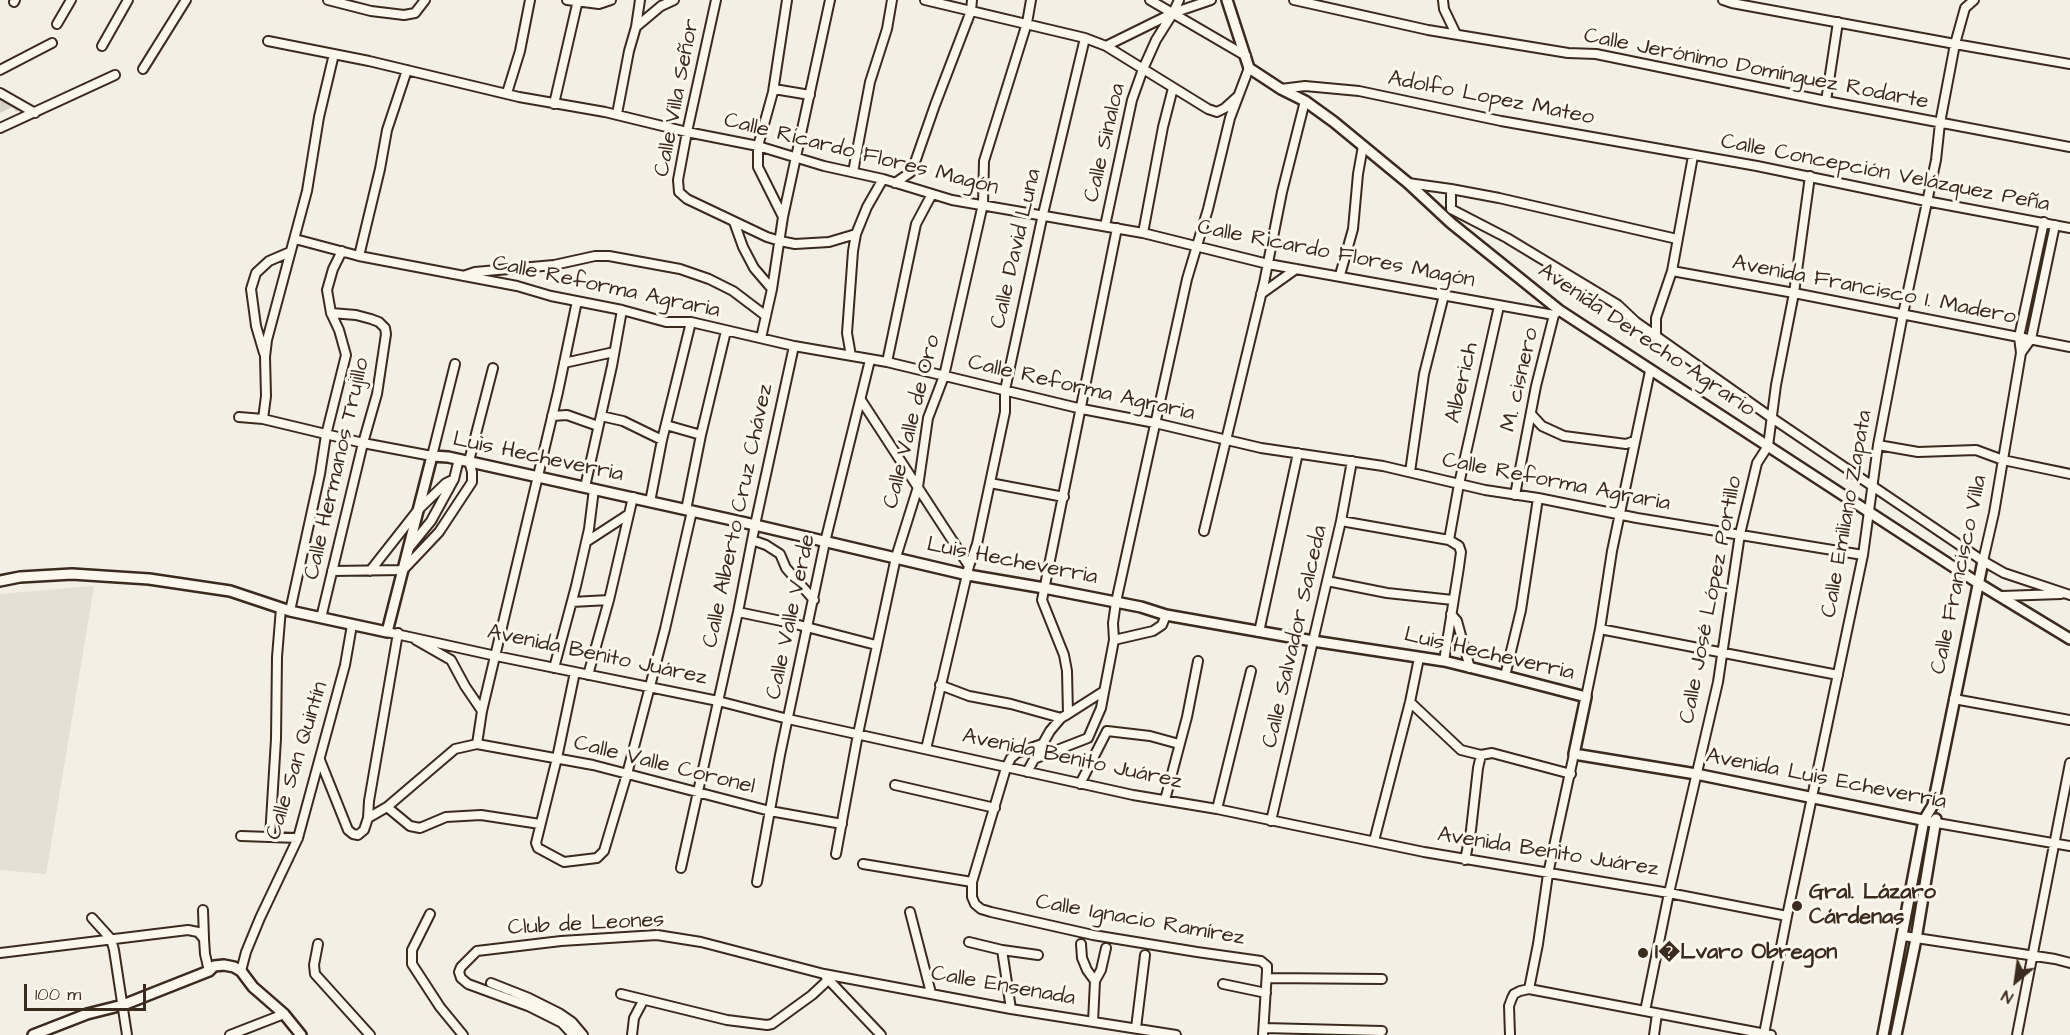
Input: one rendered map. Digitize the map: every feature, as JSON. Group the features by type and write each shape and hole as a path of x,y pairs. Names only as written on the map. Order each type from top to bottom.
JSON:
{"street":[{"path":"57,24 70,0"},
{"path":"102,46 128,0"},
{"path":"143,69 186,0"},
{"path":"328,0 371,12 404,15 415,13 424,0"},
{"path":"507,93 520,51 530,0"},
{"path":"567,0 599,4 611,0"},
{"path":"616,114 640,0"},
{"path":"636,27 662,6 674,0"},
{"name":"Calle Villa Señor","path":"716,0 678,180 679,192 687,200 734,222"},
{"path":"783,217 758,166 758,146 774,89 787,0"},
{"path":"761,338 772,289 783,217 819,45 831,0"},
{"path":"853,172 870,82 887,29 892,0"},
{"path":"925,0 1027,23 1085,38 1106,46 1173,88 1217,112 1225,108 1238,95"},
{"path":"895,183 913,168 971,11 972,0"},
{"name":"Calle Valle de Oro","path":"836,854 876,645 896,557 918,487 928,418 944,376 982,204 984,161 1027,23 1031,0"},
{"path":"1150,0 1246,56"},
{"name":"Calle Sinaloa","path":"1105,226 1132,100 1156,40 1179,0"},
{"path":"1106,46 1173,13 1211,0"},
{"path":"1088,738 1095,724 1104,691 1114,640 1113,623 1116,602 1187,279 1238,95 1250,68 1227,0"},
{"name":"Calle Jerónimo Domínguez Rodarte","path":"1294,0 1428,30 1568,53 1596,54 1826,101 2070,147"},
{"path":"1443,0 1444,9 1456,33"},
{"path":"1724,0 2070,64"},
{"path":"554,104 578,1"},
{"name":"Calle Emiliano Zapata","path":"1768,1034 1787,916 1863,555 1878,445 1936,160 1940,123 1955,44 1965,8 1972,2"},
{"path":"1826,101 1838,22"},
{"name":"Calle David Luna","path":"926,749 968,571 977,544 1005,412 1005,390 1043,214 1085,38"},
{"name":"Calle Ricardo Flores Magón","path":"268,41 758,146 952,200 1143,233 1268,264 1340,275 1499,306 1556,313"},
{"path":"0,70 52,43"},
{"path":"265,357 307,191 319,117 334,54"},
{"name":"Avenida Derecho Agrario","path":"1250,68 1281,89 1305,101 1363,146 1556,313 1768,446 1978,583 2070,639"},
{"path":"358,256 380,169 387,130 407,70"},
{"path":"0,128 115,75"},
{"name":"Adolfo Lopez Mateo","path":"1281,89 1305,86 1359,91 1480,117 1693,156"},
{"path":"1143,233 1163,127 1173,88"},
{"path":"774,89 810,95"},
{"path":"0,93 35,113"},
{"path":"1204,531 1305,101"},
{"path":"1340,275 1353,229 1363,146"},
{"path":"1656,336 1656,318 1672,271 1693,156"},
{"name":"Calle Concepción Velázquez Peña","path":"1693,156 1810,176 2070,228"},
{"path":"1772,418 1794,293 1810,176"},
{"path":"851,356 847,333 856,234 867,207 883,179"},
{"path":"1408,183 1451,189 1677,239"},
{"path":"1451,189 1451,223"},
{"path":"887,362 916,224 932,194"},
{"path":"1451,209 1507,238 1607,298 1656,336 1772,418 1983,561 2004,573 2068,594"},
{"path":"734,222 767,237 795,244 829,242 856,234"},
{"path":"734,222 754,268 772,289"},
{"name":"Calle Francisco Villa","path":"1883,1035 1924,820 1933,805 1983,561 2021,352 2019,338 2044,222"},
{"name":"Calle Francisco Villa","path":"2021,352 2031,339 2055,225"},
{"path":"1064,716 1067,672 1058,636 1042,605 1117,228"},
{"name":"Calle Reforma Agraria","path":"295,239 358,256 517,286 666,322 691,322 794,346 887,362 1082,409 1226,440 1410,472 1515,495 1863,555"},
{"path":"270,837 276,739 277,657 285,609 320,474 326,435 346,355 339,330 331,313 327,290 333,269 342,251"},
{"path":"263,419 266,396 265,357 256,326 251,289 256,273 269,261 290,252"},
{"path":"460,277 475,272 554,265 595,256 609,256 680,269 709,279 733,291 766,316"},
{"path":"1260,295 1296,268"},
{"name":"Avenida Francisco I. Madero","path":"1672,271 2070,347"},
{"path":"1410,472 1425,374 1444,295"},
{"path":"368,818 387,807 455,749 477,744 482,711 577,301"},
{"name":"Alberich","path":"1449,540 1459,484 1499,306"},
{"path":"554,668 586,542 598,426 622,310"},
{"name":"Calle Hermanos Trujillo","path":"321,618 377,394 386,334 385,328 379,322 356,315 331,313"},
{"name":"M. cisnero","path":"1515,495 1531,414 1556,313"},
{"path":"650,502 662,440 691,322"},
{"path":"575,672 536,843 538,848 564,862 597,858 604,851 650,687 689,510 701,435 726,331"},
{"name":"Calle Alberto Cruz Chávez","path":"681,868 794,346"},
{"path":"564,363 614,352"},
{"name":"Calle Valle Verde","path":"757,882 825,542 870,360"},
{"path":"387,632 455,364"},
{"path":"408,550 431,521 464,460 493,368"},
{"path":"1529,989 1539,944 1548,874 1600,629 1620,513 1650,371"},
{"path":"861,400 918,487 968,571"},
{"path":"1531,414 1542,426 1564,436 1626,444 1634,441"},
{"path":"552,416 567,415 598,426"},
{"path":"239,417 263,419 326,435 432,456"},
{"path":"601,417 623,421 662,440"},
{"name":"Calle José López Portillo","path":"1645,1011 1695,774 1718,682 1740,534 1757,463 1768,446 1772,418"},
{"path":"666,425 701,435"},
{"path":"1878,445 1918,452 1976,450 2003,460 2070,474"},
{"path":"1259,632 1298,453"},
{"name":"Luis Hecheverria","path":"432,456 464,460 825,542 1116,602 1166,615 1312,641 1444,661 1586,697"},
{"path":"332,571 403,570 439,532 472,482 472,472 464,460"},
{"name":"Calle Salvador Salceda","path":"1271,821 1341,521 1352,461"},
{"path":"370,571 418,510 446,483 454,479"},
{"path":"990,483 1064,497"},
{"path":"588,675 609,600 633,497"},
{"path":"1504,676 1521,610 1538,498"},
{"path":"586,542 629,514"},
{"path":"1341,521 1449,540 1459,546 1461,552 1444,661"},
{"path":"752,540 780,554 786,568 814,600"},
{"name":"Avenida Benito Juárez","path":"0,581 20,577 72,574 149,579 230,591 321,618 718,701 788,719 1080,784 1217,809 1466,860 1669,893 1787,916"},
{"path":"1327,581 1387,593 1453,600"},
{"path":"2002,596 2068,594"},
{"path":"572,602 609,600"},
{"path":"738,612 876,645"},
{"path":"1451,614 1457,621 1470,668"},
{"path":"1114,640 1153,631 1162,625 1166,615"},
{"name":"Calle San Quintín","path":"242,971 246,952 260,918 298,838 345,665 352,625"},
{"path":"1600,629 1838,675"},
{"path":"320,760 348,830 358,835 364,830 368,818 398,633"},
{"path":"409,635 451,660 482,711"},
{"path":"1374,841 1419,658"},
{"path":"1165,800 1187,717 1198,661"},
{"path":"1217,809 1251,671"},
{"path":"940,685 988,700 1064,716"},
{"path":"1027,772 1042,744 1064,716 1104,691"},
{"path":"1954,699 2070,720"},
{"path":"1410,702 1461,750 1481,755 1492,753 1570,774"},
{"path":"1034,759 1107,730 1150,736 1179,744"},
{"path":"1080,784 1107,730"},
{"name":"Calle Valle Coronel","path":"477,744 593,765 770,811 842,824"},
{"path":"863,864 972,882 1011,758 1017,753 1042,744"},
{"name":"Avenida Luis Echeverría","path":"1574,754 1695,774 1937,823 2070,846"},
{"path":"1466,860 1481,755"},
{"path":"2016,1035 2056,843 2070,763"},
{"path":"895,785 995,808"},
{"name":"Calle Francisco Villa","path":"1896,1035 1937,823 1933,805"},
{"path":"387,807 410,826 420,828 446,817 481,815 540,824"},
{"path":"241,836 298,838"},
{"name":"Calle Ignacio Ramírez","path":"972,882 972,897 981,909 1093,934 1197,952 1256,959 1267,966 1267,978"},
{"path":"203,910 205,954 209,971"},
{"path":"910,912 931,993"},
{"path":"430,914 412,950 412,964 440,1007 463,1035"},
{"path":"92,918 111,939 116,957 127,1035"},
{"path":"0,953 188,930 198,932 204,939"},
{"name":"Club de Leones","path":"573,1035 562,1023 528,1006 468,984 461,978 459,972 461,967 477,951 561,941 657,936 701,942 826,977"},
{"path":"1903,936 2070,963"},
{"path":"969,942 1038,955"},
{"path":"318,944 314,965 315,974 370,1035"},
{"path":"1081,945 1082,958 1095,981"},
{"path":"1093,1022 1095,981 1101,970 1106,948"},
{"path":"1002,950 1011,1009"},
{"path":"1136,1028 1145,955"},
{"path":"33,1035 87,1014 123,1005 209,971 214,966 224,965 242,971 253,987 284,1014 301,1035"},
{"path":"621,994 727,1020 767,1025 772,1024 812,996 826,977 881,1035"},
{"name":"Calle Ensenada","path":"826,977 1176,1035"},
{"path":"1382,979 1267,978 1264,1032 1382,1031"},
{"path":"491,983 559,1013 572,1022 584,1035"},
{"path":"1223,984 1266,993"},
{"path":"1510,1035 1509,1006 1512,998 1521,990 1529,989 1768,1034"},
{"path":"632,1035 634,1018 644,1001"},
{"path":"230,1035 284,1014"},
{"path":"1654,1035 1657,1014"}],"shaded area":[{"path":"0,98 20,110 16,112 13,107 0,113"},
{"path":"94,586 46,874 0,870 0,594"}],"place":[{"name":"Gral. Lázaro Cárdenas","path":"1797,906"},
{"name":"I�Lvaro Obregon","path":"1643,953"}]}
